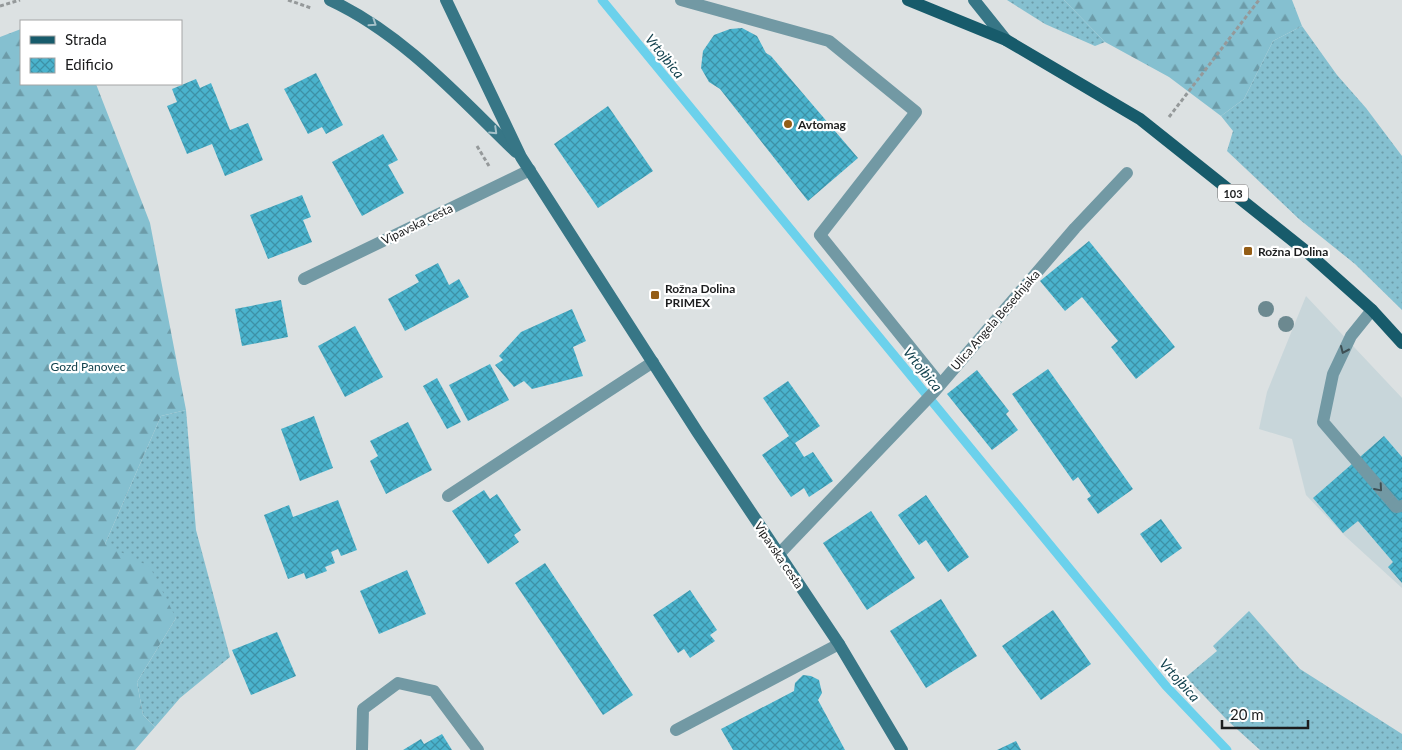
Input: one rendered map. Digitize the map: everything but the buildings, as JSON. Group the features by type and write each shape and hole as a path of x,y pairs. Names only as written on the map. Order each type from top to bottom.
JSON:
{"main road":[{"path":"330,0 373,23 427,66 521,157"},
{"name":"Vipavska cesta","path":"446,0 521,157 653,362 839,644 902,750"},
{"name":"103","path":"908,0 1006,40 1140,119 1307,252 1372,310 1402,343"},
{"path":"974,0 1006,40"}],"street":[{"path":"680,0 829,41 916,112 820,236 937,388"},
{"name":"Vipavska cesta","path":"304,279 530,170"},
{"name":"Ulica Angela Besednjaka","path":"779,554 937,388 1074,228 1128,173"},
{"path":"1372,310 1350,336 1333,374 1323,422 1396,508 1402,506"},
{"path":"448,496 653,362"},
{"path":"676,730 839,644"},
{"path":"362,750 363,709 398,683 434,691 478,750"}],"path":[{"path":"0,6 20,0"},
{"path":"1174,110 1259,0"}],"shaded area":[{"path":"1306,296 1402,398 1402,588 1345,536 1306,495 1292,439 1259,429 1267,392"}],"green space":[{"path":"1007,0 1064,0 1105,42 1095,46 1045,24"},
{"path":"1064,0 1292,0 1302,26 1273,41 1244,99 1221,116 1169,77 1105,42"},
{"path":"1302,26 1337,75 1366,108 1402,156 1402,310 1355,264 1299,219 1227,151 1233,131 1221,116 1244,99 1273,41"},
{"name":"Gozd Panovec","path":"20,29 20,85 96,85 150,223 186,410 161,416 105,544 150,567 176,618 137,682 143,715 155,727 135,750 0,750 0,37"},
{"path":"186,410 196,530 230,657 180,698 155,727 143,715 137,682 176,618 105,544 161,416"},
{"path":"1249,611 1300,669 1402,734 1402,750 1260,750 1228,721 1186,677 1217,651 1213,646"}],"waterway":[{"name":"Vrtojbica","path":"602,0 1166,686 1227,750"}],"place":[{"name":"Avtomag","path":"788,124"},
{"name":"Rožna Dolina","path":"1248,251"},
{"name":"Rožna Dolina PRIMEX","path":"655,295"}]}
